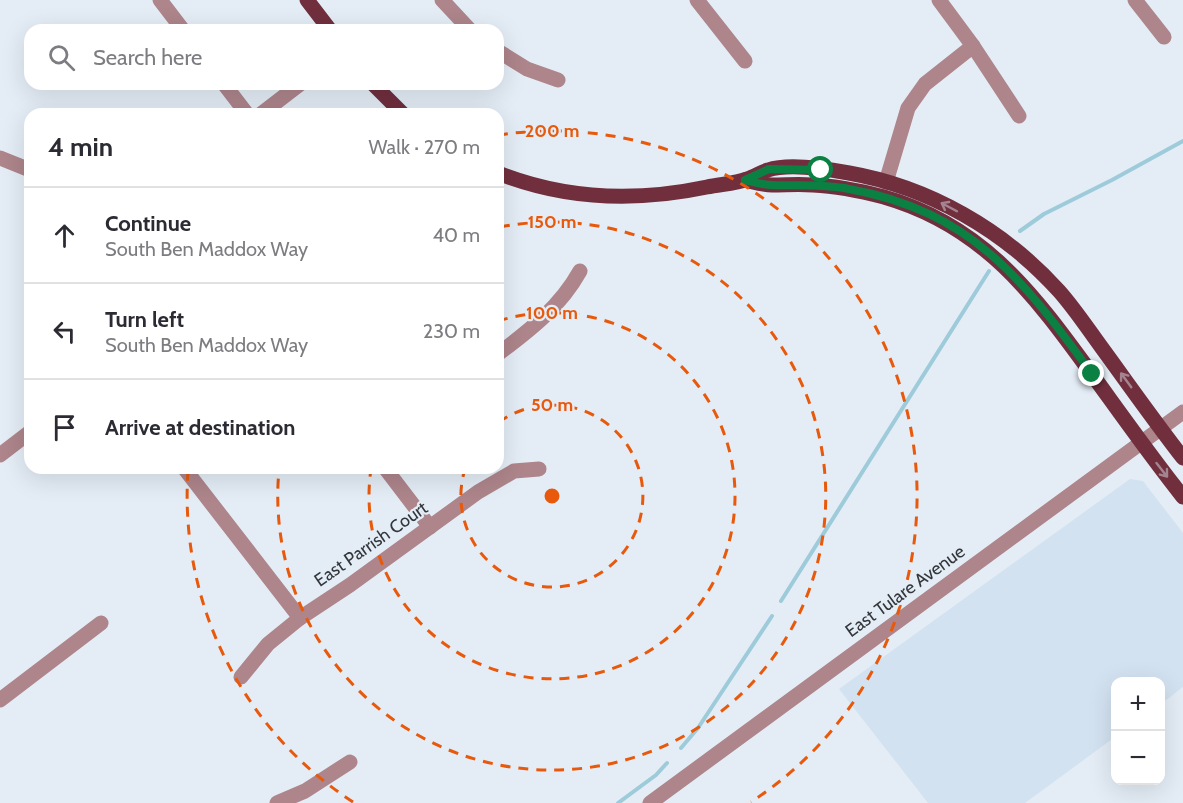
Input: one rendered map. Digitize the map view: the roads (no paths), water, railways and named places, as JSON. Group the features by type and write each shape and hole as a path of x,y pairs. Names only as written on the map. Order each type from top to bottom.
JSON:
{"main road":[{"path":"307,0 325,24"},
{"path":"379,90 397,108"},
{"path":"504,175 562,192 617,198 671,194 745,180 769,169 796,168 841,172 886,182 924,195 963,214 1006,242 1040,271 1071,306 1183,458"},
{"path":"745,180 771,185 824,186 864,192 921,211 945,222 973,240 1007,268 1040,305 1183,497"}],"street":[{"path":"160,0 178,24"},
{"path":"442,0 464,24"},
{"path":"696,0 745,62"},
{"path":"939,0 973,46 1019,116"},
{"path":"1135,0 1164,37"},
{"path":"886,182 908,108 925,84 973,46"},
{"path":"504,55 527,69 558,80"},
{"path":"229,90 242,108"},
{"path":"269,108 292,90"},
{"path":"0,158 24,168"},
{"path":"504,349 541,321 570,289 580,272"},
{"name":"East Tulare Avenue","path":"650,803 1183,412"},
{"path":"0,455 24,437"},
{"name":"East Parrish Court","path":"242,677 268,644 300,618 350,585 478,492 514,471 539,469"},
{"path":"189,474 300,618"},
{"path":"390,474 430,527"},
{"path":"0,700 101,623"},
{"path":"277,803 305,791 350,762"}],"waterway":[{"path":"1020,231 1044,214 1183,141"},
{"path":"781,601 989,271"},
{"path":"681,748 698,728 772,616"},
{"path":"618,803 656,775 667,763"}]}
